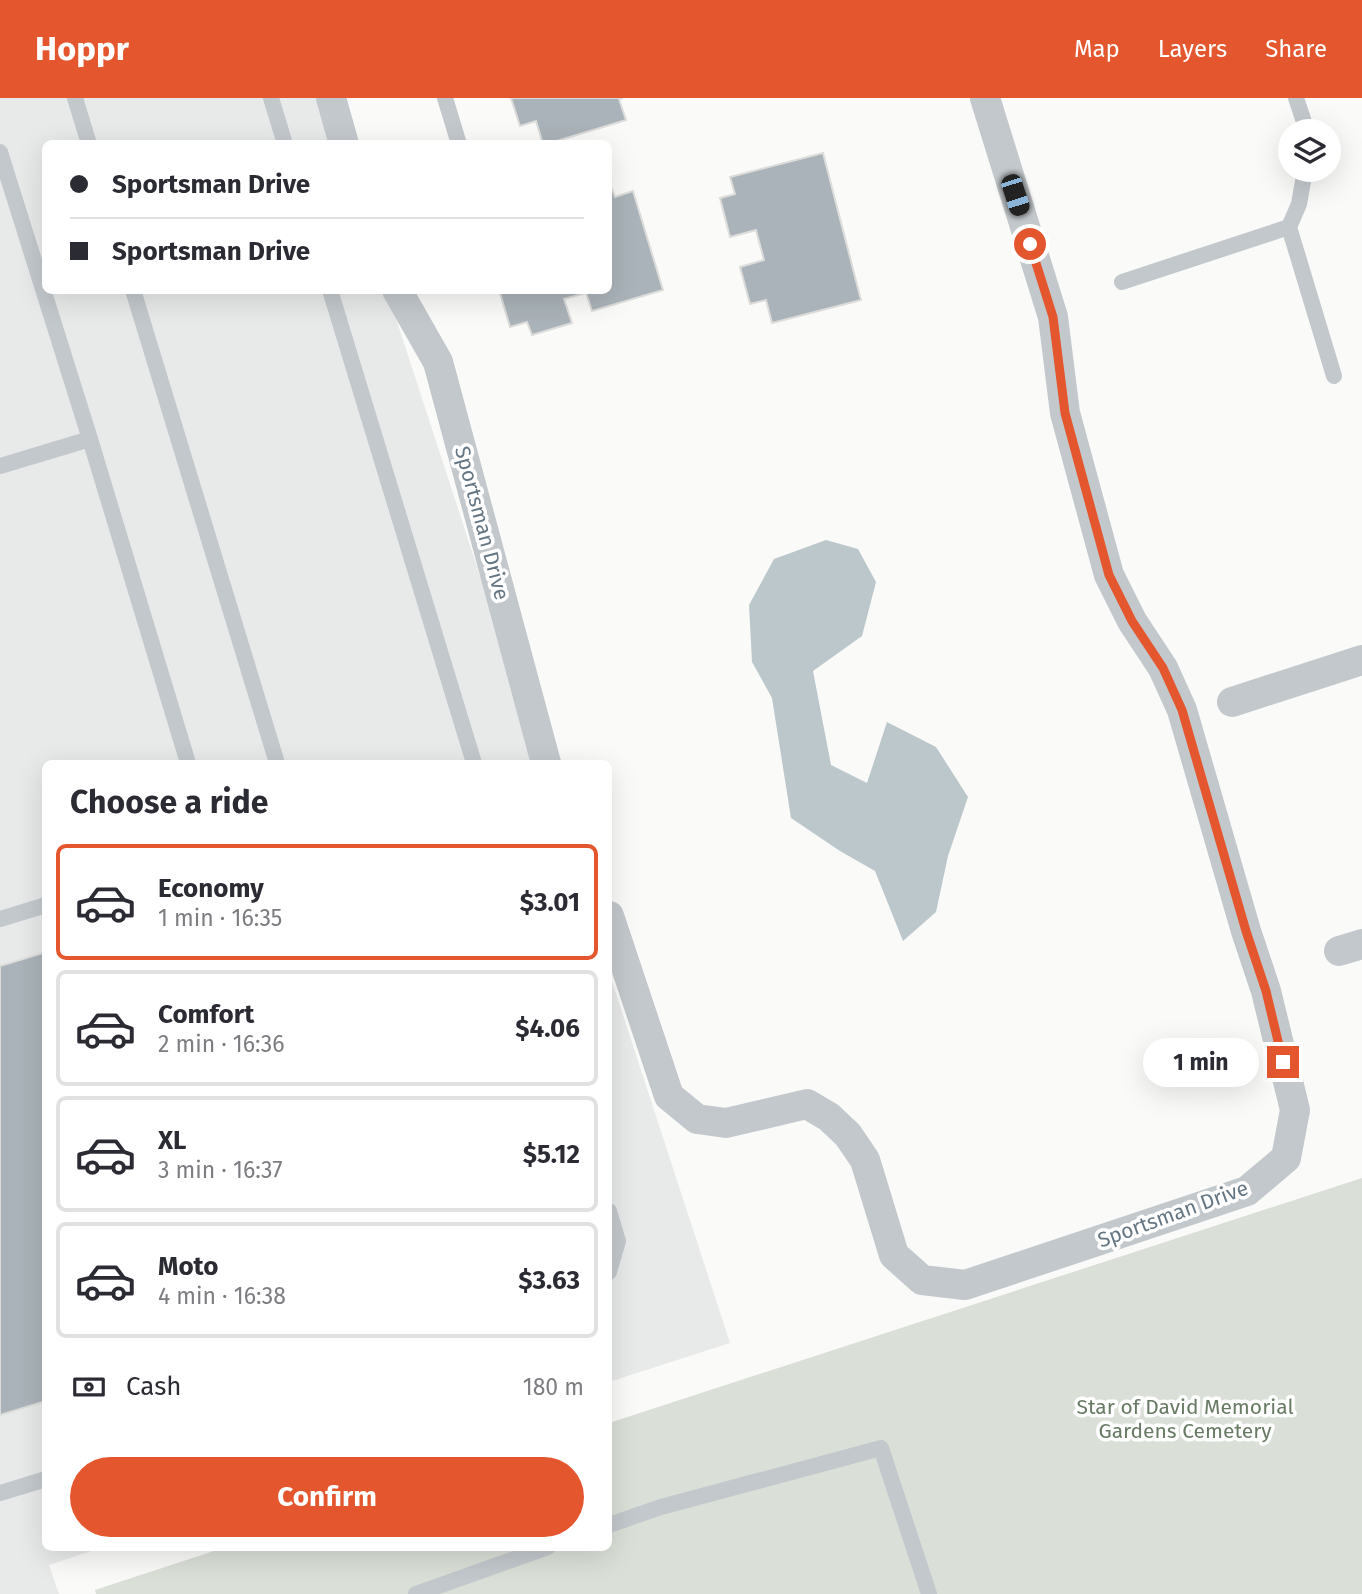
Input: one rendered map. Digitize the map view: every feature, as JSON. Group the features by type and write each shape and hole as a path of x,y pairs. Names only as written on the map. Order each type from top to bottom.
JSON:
{"street":[{"path":"331,98 343,140"},
{"name":"Sportsman Drive","path":"612,925 669,1096 697,1119 726,1124 807,1104 829,1117 848,1135 865,1160 894,1255 922,1279 965,1285 1247,1191 1286,1158 1295,1110 1266,991 1182,710 1163,668 1132,621 1109,575 1065,413 1053,317 985,98"},
{"name":"Sportsman Drive","path":"399,294 438,362 545,760"},
{"path":"1232,702 1362,660"}],"lane":[{"path":"75,98 88,140"},
{"path":"271,98 284,140"},
{"path":"445,98 458,140"},
{"path":"1296,98 1303,119"},
{"path":"0,152 42,286"},
{"path":"1303,182 1299,204 1289,227 1334,376"},
{"path":"1122,282 1289,227"},
{"path":"45,294 187,760"},
{"path":"135,294 276,760"},
{"path":"331,294 473,760"},
{"path":"0,466 90,439"},
{"path":"0,919 42,906"},
{"path":"612,1221 618,1241 612,1262"},
{"path":"612,1524 661,1507 881,1448 929,1594"},
{"path":"0,1493 42,1480"},
{"path":"416,1594 537,1551"}],"shaded area":[{"path":"0,98 324,98 338,140 42,140 42,294 388,294 540,760 42,760 42,1551 91,1551 49,1565 59,1594 0,1594"},
{"path":"826,540 858,549 876,582 862,636 813,671 831,765 867,783 887,722 936,747 968,797 948,856 936,912 903,941 875,871 791,818 772,698 752,662 749,605 774,559"},
{"path":"612,981 730,1343 612,1381"}],"green space":[{"name":"Star of David Memorial Gardens Cemetery","path":"1362,1178 1362,1594 96,1594 95,1590 214,1551 612,1551 612,1422"}],"building":[{"path":"511,98 623,98 619,99 626,120 560,140 542,140 536,121 520,126"},
{"path":"823,153 861,300 772,323 766,300 750,304 740,267 764,260 756,230 730,237 720,198 735,194 730,177"},
{"path":"612,189 615,197 633,191 663,290 592,311 586,294 612,294"},
{"path":"500,294 582,294 564,299 572,323 532,335 527,322 510,327"},
{"path":"42,953 42,1402 0,1415 0,966"}],"route":[{"path":"1030,244 1053,317 1065,413 1109,575 1132,621 1163,668 1182,710 1266,991 1283,1062"}]}
